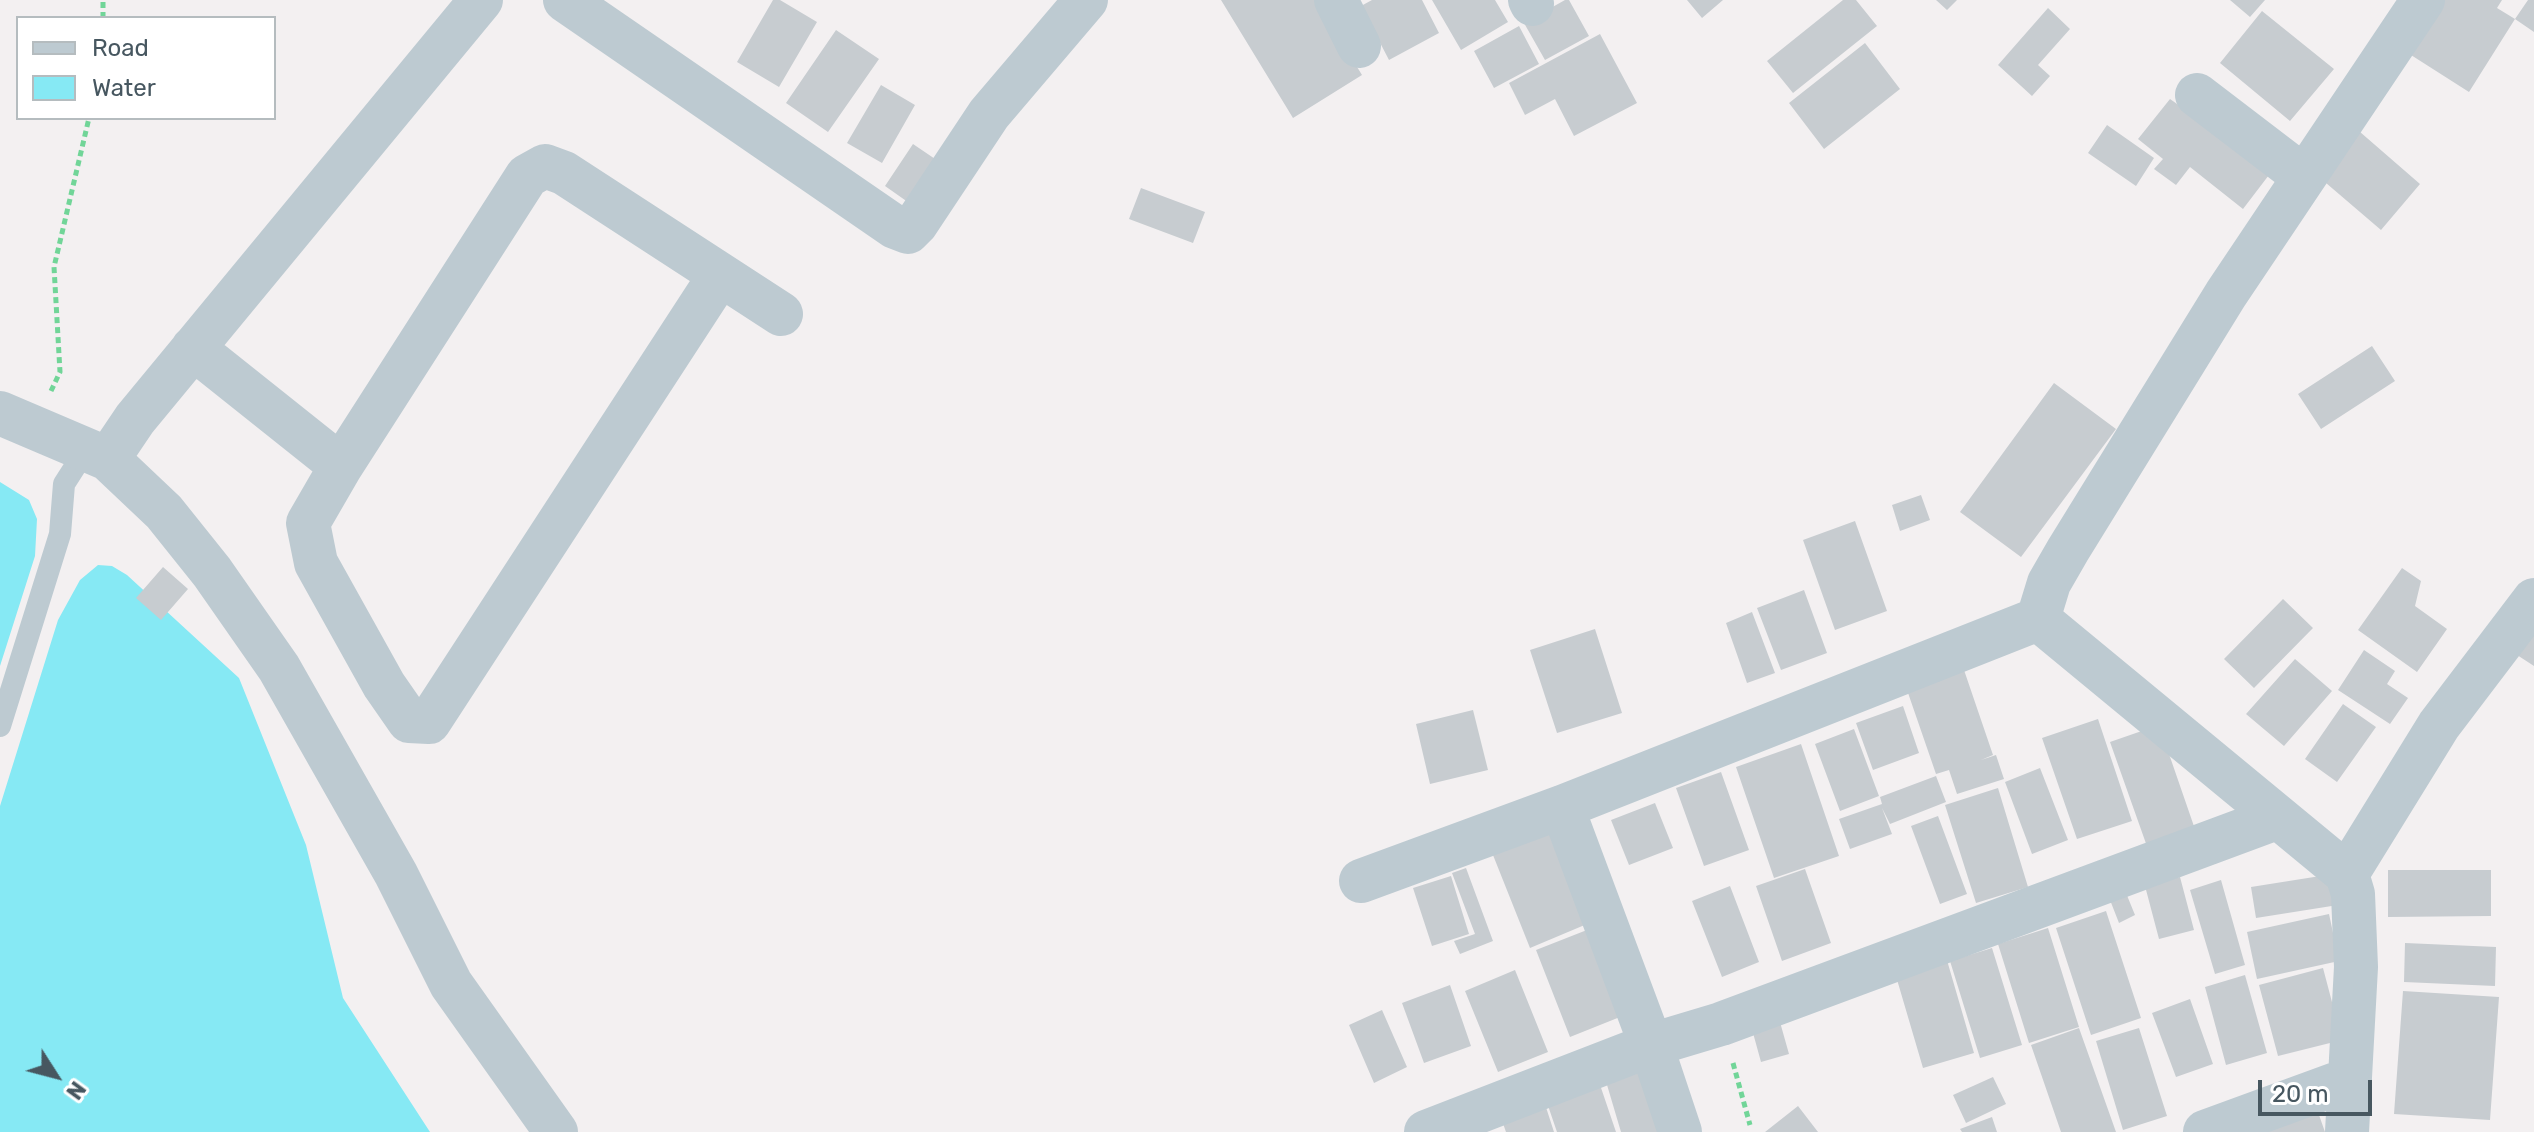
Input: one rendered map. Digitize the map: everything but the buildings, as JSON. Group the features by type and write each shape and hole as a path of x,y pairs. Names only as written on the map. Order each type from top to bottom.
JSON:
{"street":[{"path":"98,452 193,348 481,0"},
{"path":"565,0 895,227 908,232 989,114 1086,0"},
{"path":"1336,0 1359,46"},
{"path":"2038,619 2049,583 2068,550 2303,176 2423,0"},
{"path":"2197,95 2303,176"},
{"path":"720,275 429,722 409,721 384,685 316,563 308,523 341,466 518,189 535,168 545,166 564,173 781,314"},
{"path":"193,348 341,466"},
{"path":"17,421 98,452 164,512 212,572 279,668 396,874 451,984 556,1132"},
{"path":"2347,874 2439,725 2534,600"},
{"path":"1361,881 1562,807 2038,619"},
{"path":"2038,619 2347,874 2353,894 2356,967 2347,1132"},
{"path":"1562,807 1651,1045 1680,1132"},
{"path":"1426,1132 1651,1045 1721,1024 2276,818"},
{"path":"2205,1132 2350,1079"}],"lane":[{"path":"0,726 60,534 98,452"}],"path":[{"path":"17,421 60,372 54,267 89,120"},
{"path":"1721,1024 1750,1125"}],"water":[{"path":"0,482 29,500 37,519 35,556 0,666"},
{"path":"98,565 112,566 127,575 239,678 306,845 343,998 430,1132 0,1132 0,806 58,620 80,580"}]}
